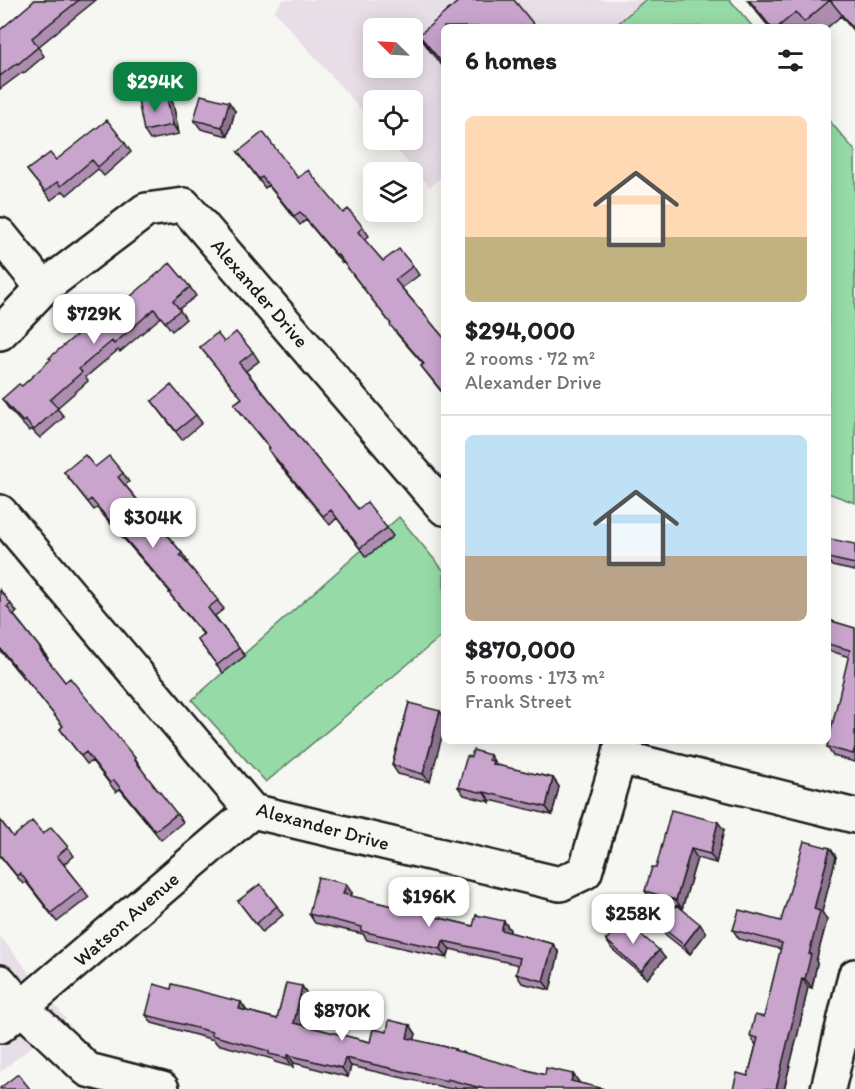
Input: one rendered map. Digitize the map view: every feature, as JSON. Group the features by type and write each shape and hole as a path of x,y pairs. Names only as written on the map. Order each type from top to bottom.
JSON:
{"street":[{"name":"Alexander Drive","path":"0,333 43,288 146,210 184,205 441,505"},
{"path":"0,235 43,288"},
{"name":"Alexander Drive","path":"0,512 252,811 560,884 585,872 621,749 855,816"},
{"name":"Watson Avenue","path":"11,1017 252,811"},
{"path":"828,1089 855,976"},
{"path":"0,982 11,1017 88,1071 162,1089"}],"shaded area":[{"path":"283,0 645,0 617,24 441,24 441,178 430,187 423,179 423,162 408,162 397,150 423,150 423,90 363,90 363,112 274,11"},
{"path":"0,936 66,1019 0,1072"}],"green space":[{"path":"645,0 730,0 750,24 617,24"},
{"path":"831,123 855,151 855,503 831,494"},
{"path":"399,517 441,567 441,636 266,782 192,700"}],"building":[{"path":"35,0 79,0 32,38 38,47 0,76 0,30"},
{"path":"460,0 514,0 534,24 441,24 441,61 423,40 423,32"},
{"path":"749,0 830,0 804,22 796,12 782,24 769,24"},
{"path":"830,0 855,0 855,31"},
{"path":"166,94 173,125 144,131 138,100"},
{"path":"201,95 229,102 222,127 194,120"},
{"path":"107,120 125,143 98,167 92,160 61,186 57,182 45,192 27,170 50,153 56,160"},
{"path":"263,132 298,178 308,170 343,213 348,209 363,227 358,232 383,261 399,249 413,266 395,280 441,334 441,390 421,366 424,364 390,325 337,254 300,212 294,216 262,177 259,179 238,152"},
{"path":"170,263 190,287 173,301 180,310 165,322 154,309 114,344 112,341 79,369 82,372 50,400 58,408 34,430 25,420 23,422 2,399 19,384 22,386 51,359 49,358 113,301 118,307"},
{"path":"236,332 253,352 239,363 358,509 367,502 387,528 360,548 331,510 323,516 268,449 270,448 234,404 242,398 200,347 217,333 224,342"},
{"path":"171,385 196,415 176,431 152,401"},
{"path":"85,455 95,467 109,456 123,473 118,477 218,600 208,608 239,648 217,665 197,639 204,634 169,593 171,592 91,499 88,502 64,472"},
{"path":"831,539 855,544 855,564 831,559"},
{"path":"0,590 11,604 7,607 65,682 70,678 177,814 155,831 114,780 110,783 86,752 81,756 60,729 63,726 0,648"},
{"path":"831,621 855,628 855,747 853,754 827,747 828,744 831,744 831,730 850,650 831,645"},
{"path":"409,703 440,711 423,774 392,765"},
{"path":"473,750 490,755 489,760 493,761 492,764 553,778 546,807 458,787 467,756 471,757"},
{"path":"671,810 718,822 710,854 691,849 676,900 645,891 652,867 656,868"},
{"path":"0,820 13,837 32,821 43,834 51,827 68,847 57,856 83,888 51,913 20,873 17,876 0,855"},
{"path":"804,841 830,848 814,909 820,911 809,954 811,954 805,979 802,978 776,1089 733,1089 737,1073 748,1076 758,1038 750,1036 755,1015 764,1017 782,943 733,930 739,910 781,921"},
{"path":"318,877 346,884 343,894 473,926 476,915 504,921 501,930 553,944 543,981 516,974 520,958 443,941 441,949 361,931 362,927 309,914"},
{"path":"260,884 277,906 256,924 238,901"},
{"path":"677,905 700,924 684,945 660,926"},
{"path":"624,920 659,950 641,971 606,940"},
{"path":"286,983 302,986 294,1023 370,1042 373,1029 387,1032 389,1020 410,1025 407,1038 455,1049 545,1075 546,1068 573,1074 571,1081 604,1089 485,1089 345,1058 342,1068 288,1055 287,1058 269,1054 269,1051 211,1035 212,1032 146,1015 154,984 171,989 172,984 241,1002 239,1009 277,1019"},
{"path":"18,1074 30,1089 0,1089 0,1088"}]}
